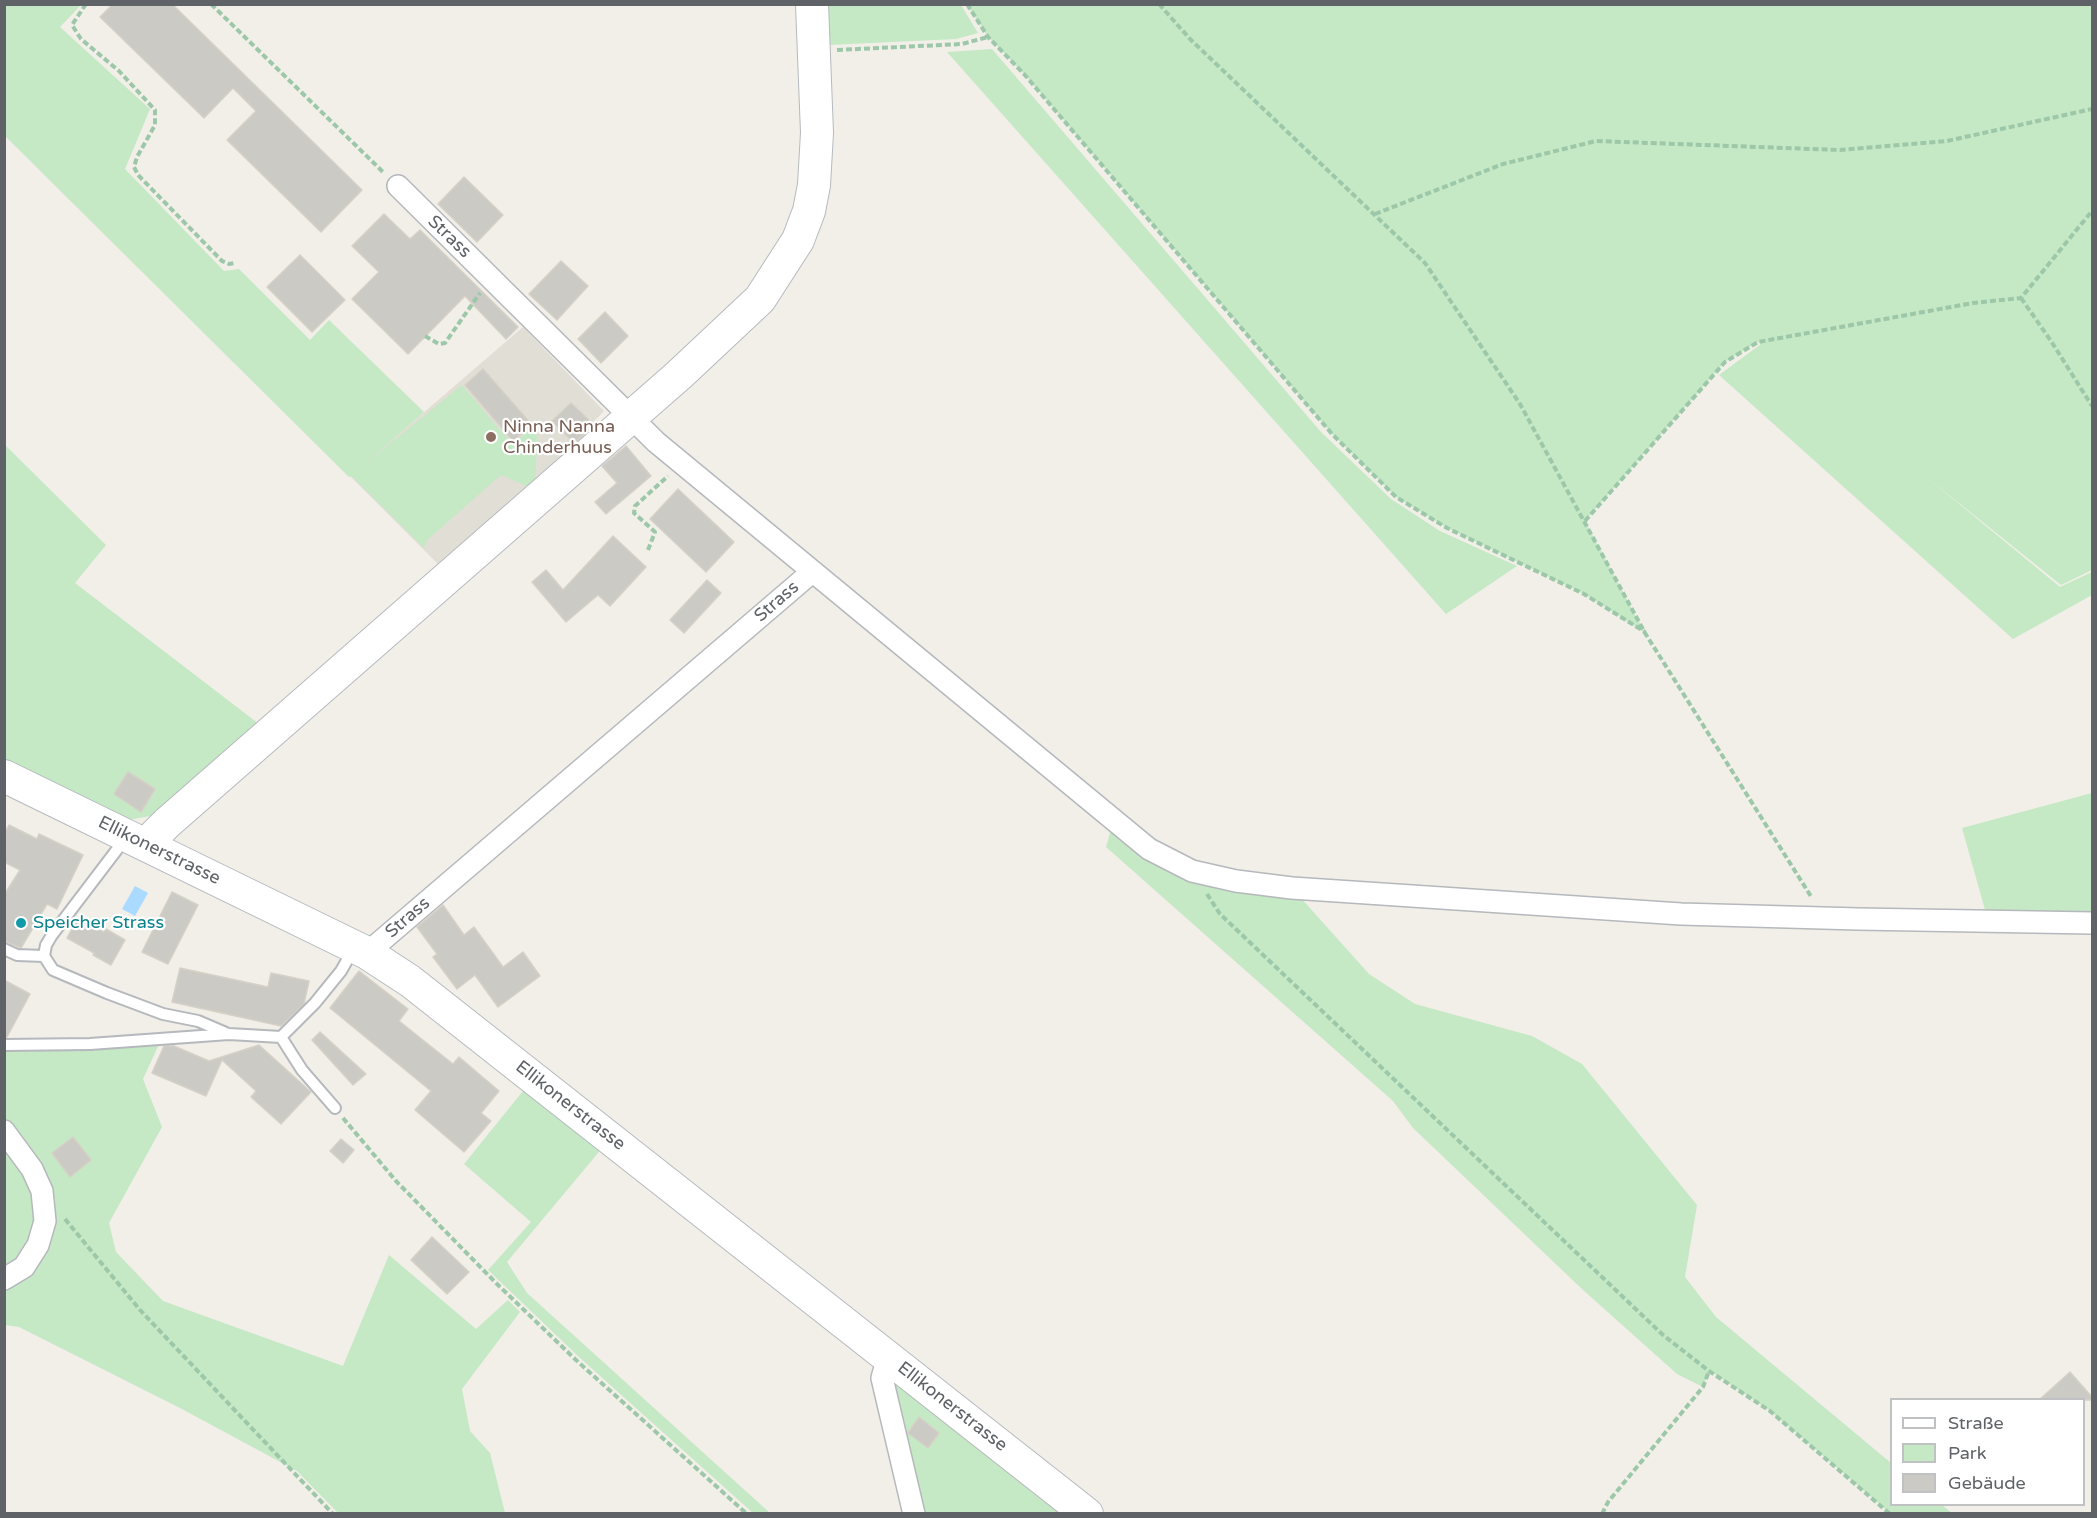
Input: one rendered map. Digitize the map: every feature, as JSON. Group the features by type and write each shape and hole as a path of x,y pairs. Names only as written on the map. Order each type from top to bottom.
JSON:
{"street":[{"path":"137,840 632,416 760,299 798,240 809,211 814,185 817,133 812,4"},
{"name":"Strass","path":"361,950 812,572 656,442 398,186"},
{"path":"812,572 1149,849 1191,871 1236,881 1292,888 1682,914 2092,922"},
{"name":"Ellikonerstrasse","path":"4,776 361,950 410,981 1087,1514"},
{"path":"4,1131 32,1169 42,1191 45,1221 38,1245 24,1267 4,1279"},
{"path":"888,1357 882,1378 914,1514"}],"lane":[{"path":"137,840 52,935 46,945 44,956 53,969 107,993 163,1014 198,1021 229,1034"},
{"path":"4,949 16,955 44,956"},
{"path":"4,1045 90,1044 229,1034 281,1037 315,1003 361,950"},
{"path":"281,1037 302,1071 335,1108"}],"path":[{"path":"86,4 72,25 81,39 119,71 155,110 155,125 136,157 134,167 138,175 222,261 229,264 235,263"},
{"path":"211,4 398,186"},
{"path":"967,4 988,37 1024,74 1332,434 1396,497 1447,528 1584,594 1645,633"},
{"path":"1159,4 1190,39 1425,263 1520,404 1645,633 1814,899 1814,917"},
{"path":"814,51 962,44 988,37"},
{"path":"1375,214 1503,164 1596,141 1840,150 1947,141 2092,109"},
{"path":"1585,521 1725,362 1758,342 1973,303 2021,298 2092,211"},
{"path":"425,336 439,344 445,343 490,277"},
{"path":"2021,298 2092,406"},
{"path":"648,550 654,532 634,513 635,506 681,463"},
{"path":"1191,871 1220,914 1663,1335 1709,1371 1770,1411 1890,1514"},
{"path":"335,1108 396,1181 497,1284 576,1360 747,1514"},
{"path":"42,1191 140,1310 333,1514"},
{"path":"1602,1514 1608,1502 1703,1387 1709,1371"}],"shaded area":[{"name":"Ninna Nanna Chinderhuus","path":"523,327 604,411 594,421 598,427 440,566 350,476"}],"green space":[{"path":"4,5 81,5 60,27 150,109 125,169 224,271 239,269 310,340 329,320 424,412 364,465 462,385 512,444 536,425 538,428 535,482 529,487 501,475 427,540 424,548 351,476 349,477 5,136"},
{"path":"826,5 961,5 978,33 956,39 828,45"},
{"path":"967,5 2092,5 2092,570 2061,585 1924,475 2060,587 2092,572 2092,595 2013,639 1719,375 1761,344 1758,342 1725,362 1585,521 1645,633 1584,594 1447,528 1396,497 1332,434 1024,74 988,37"},
{"path":"992,49 1321,432 1391,499 1440,531 1517,566 1446,614 947,52"},
{"path":"4,444 106,545 75,583 259,724 156,815 117,822 5,768"},
{"path":"2092,793 2092,925 1987,917 1962,828"},
{"path":"1114,819 1149,849 1292,888 1369,974 1415,1004 1532,1036 1582,1064 1697,1205 1685,1277 1716,1317 1890,1462 1890,1506 1943,1506 1952,1513 1890,1513 1770,1411 1710,1371 1703,1387 1677,1374 1582,1289 1413,1128 1393,1101 1106,847"},
{"path":"160,1042 143,1079 162,1127 109,1223 116,1252 163,1301 343,1366 389,1255 476,1329 508,1300 520,1312 462,1389 470,1431 490,1453 505,1513 338,1513 297,1471 180,1408 19,1327 5,1325 5,1051 85,1050"},
{"path":"527,1086 603,1147 507,1262 527,1293 770,1513 753,1513 579,1357 488,1270 531,1222 464,1164"},
{"path":"888,1357 1087,1513 914,1513"}],"water":[{"path":"135,886 148,893 135,916 122,909"}],"building":[{"path":"113,4 172,4 362,190 321,232 227,140 256,111 233,88 204,118 100,17"},
{"path":"464,177 503,215 477,242 438,204"},
{"path":"384,214 410,239 420,230 518,327 506,339 465,296 408,354 352,299 379,272 352,246"},
{"path":"300,255 345,300 312,332 267,287"},
{"path":"561,261 588,286 557,320 529,294"},
{"path":"605,312 628,336 601,363 578,339"},
{"path":"483,369 532,425 513,441 465,385"},
{"path":"571,403 594,425 574,443 552,421"},
{"path":"626,446 651,476 606,514 595,502 617,483 602,466"},
{"path":"678,489 734,542 706,572 650,519"},
{"path":"613,536 646,567 610,606 598,595 566,622 532,582 546,570 563,590"},
{"path":"707,580 721,593 684,633 670,620"},
{"path":"128,772 155,789 141,812 114,794"},
{"path":"9,825 37,839 39,834 83,855 57,909 47,904 21,948 4,941 4,895 20,870 4,862 4,834"},
{"path":"172,892 198,905 168,964 142,952"},
{"path":"443,905 464,935 474,927 503,967 523,952 540,976 498,1007 475,975 457,989 433,957 437,954 417,927"},
{"path":"78,918 104,932 106,929 125,940 111,965 67,938"},
{"path":"180,968 268,987 271,973 309,981 304,1004 281,1026 172,1002"},
{"path":"359,971 408,1009 399,1021 453,1064 459,1057 499,1091 481,1113 491,1121 464,1152 415,1110 431,1091 330,1008"},
{"path":"4,980 30,994 7,1037 4,1037"},
{"path":"320,1032 366,1074 353,1085 312,1040"},
{"path":"259,1045 311,1092 281,1124 251,1097 256,1091 222,1060 206,1096 152,1073 164,1046 174,1046 209,1061"},
{"path":"73,1137 91,1160 70,1177 52,1153"},
{"path":"341,1139 354,1150 343,1163 330,1151"},
{"path":"432,1237 469,1272 447,1294 411,1260"},
{"path":"2070,1372 2092,1397 2092,1400 2085,1400 2085,1398 2041,1398"},
{"path":"919,1417 939,1433 928,1448 908,1433"}],"place":[{"name":"Ninna Nanna Chinderhuus","path":"491,437"},
{"name":"Speicher Strass","path":"21,923"}]}
